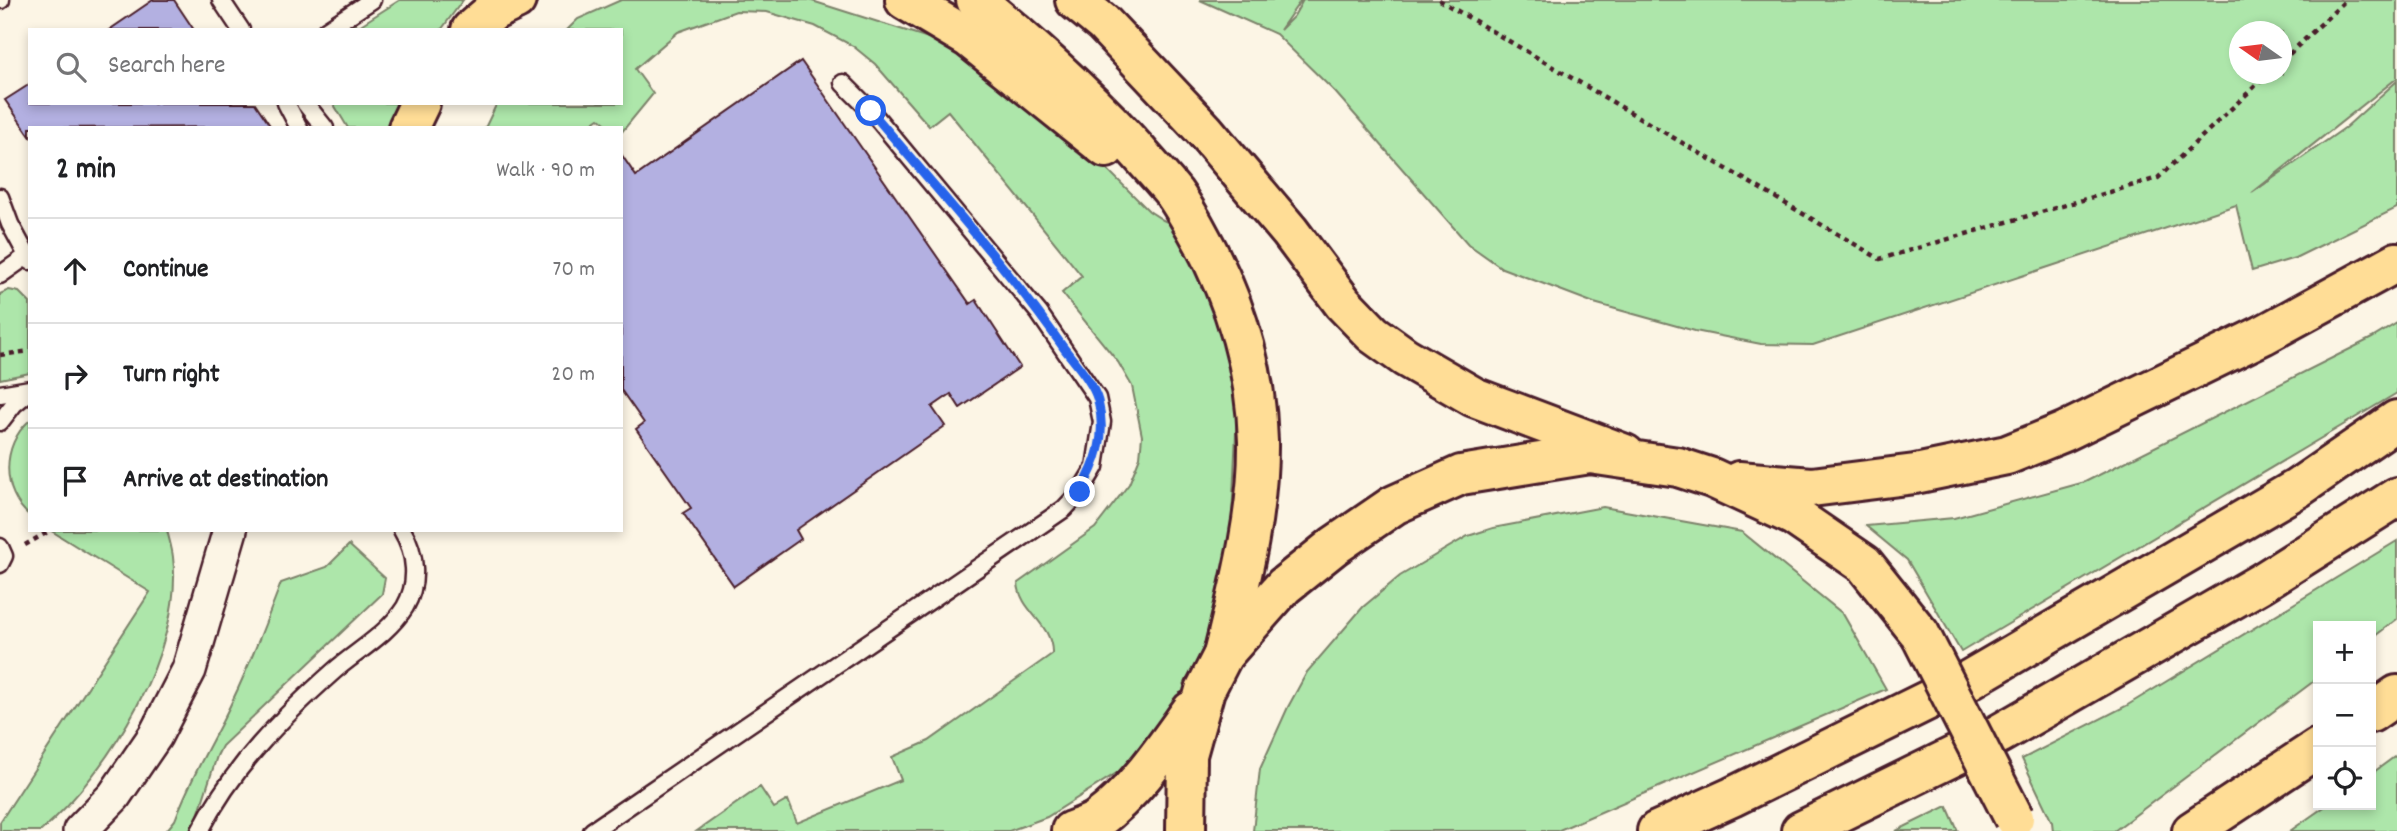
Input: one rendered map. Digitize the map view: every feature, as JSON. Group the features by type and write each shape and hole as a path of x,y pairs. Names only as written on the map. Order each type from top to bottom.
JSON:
{"main road":[{"path":"473,28 493,11 516,0"},
{"path":"905,0 969,38 1123,162 1175,193"},
{"path":"976,0 1054,66 1122,134 1175,193 1221,276 1242,335 1255,400 1258,442 1255,491 1245,562 1223,655 1205,690 1156,761 1132,788 1095,822 1071,831"},
{"path":"1075,0 1103,23 1203,130 1290,232 1343,303 1373,334 1405,357 1474,397 1646,461"},
{"path":"409,126 419,105"},
{"path":"1712,478 1812,487 1915,474 2007,455 2063,432 2263,335 2397,262"},
{"path":"1657,831 1967,681 2298,488 2397,420"},
{"path":"1223,655 1284,586 1334,546 1394,505 1461,475 1590,454 1678,467 1712,478 1794,516 1864,565 1920,634 2015,825"},
{"path":"1801,831 1999,734 2261,583 2397,497"},
{"path":"1186,831 1187,755 1205,690"},
{"path":"2376,710 2397,695"},
{"path":"2192,831 2313,751"}],"street":[{"path":"80,831 114,796 148,746 189,670 229,532"}],"lane":[{"path":"221,0 240,28"},
{"path":"329,28 372,0"},
{"path":"592,831 1064,509 1080,492 1095,467 1101,422 1097,398 1084,377 1039,313 871,111 843,83"},
{"path":"287,105 298,126"},
{"path":"307,105 323,126"},
{"path":"0,197 10,224 28,256"},
{"path":"0,275 28,259"},
{"path":"0,394 28,390"},
{"path":"0,422 13,404 28,392"},
{"path":"200,831 229,782 259,744 315,688 392,624 406,605 414,583 413,558 403,532"},
{"path":"0,547 4,556 0,564"}],"path":[{"path":"1438,0 1880,259 2158,178 2257,84"},
{"path":"2292,51 2346,0"},
{"path":"0,355 28,351"}],"green space":[{"path":"400,0 463,0 442,28 347,28 354,24 359,26"},
{"path":"621,0 809,0 938,41 1021,83 1149,211 1176,226 1239,368 1229,583 1201,657 1153,750 1047,817 1009,831 697,831 760,787 774,808 788,800 797,823 901,780 892,757 929,741 1052,654 1047,634 1024,602 1018,583 1095,528 1129,484 1140,457 1142,436 1132,386 1118,362 1062,293 1082,276 948,111 929,126 875,64 853,46 815,26 767,12 736,11 678,32 635,69 653,94 623,131 623,126 609,126 599,118 588,126 486,126 496,105 623,105 623,28 569,28 578,19"},
{"path":"1200,0 1301,0 1280,30 1294,16 1303,0 2397,0 2397,78 2252,193 2346,127 2397,81 2397,208 2295,258 2252,271 2236,205 1813,345 1761,344 1695,331 1594,303 1502,268 1468,244 1335,92 1276,34"},
{"path":"334,105 396,105 388,126 347,126"},
{"path":"9,290 19,292 28,301 28,373 0,379 0,294"},
{"path":"2397,323 2397,393 1961,652 1907,560 1866,526 1954,518 2085,482"},
{"path":"28,422 28,514 14,494 8,468 14,442"},
{"path":"1603,507 1742,532 1843,614 1886,689 1557,831 1253,831 1260,769 1288,707 1307,672 1363,607 1400,576 1468,536 1493,528"},
{"path":"53,532 167,532 173,557 173,593 167,631 137,707 116,743 67,806 41,831 0,831 0,822 150,592"},
{"path":"2397,541 2397,619 2376,635 2376,621 2313,621 2313,682 2114,831 2053,831 2052,822 2022,759 2126,706"},
{"path":"349,545 385,578 382,594 222,746 193,831 166,831 175,820 238,688 281,583 327,567"},
{"path":"2397,755 2397,831 2290,831 2320,810 2376,810 2376,770"},
{"path":"1947,806 1958,831 1896,831"}],"building":[{"path":"153,0 174,0 193,28 112,28"},
{"path":"801,61 970,304 976,300 1020,367 960,408 951,394 932,407 945,426 796,530 801,539 734,586 683,513 691,508 636,429 644,423 623,393 623,157 636,176"},
{"path":"28,85 28,105 256,105 270,126 28,126 28,133 5,100"}],"route":[{"path":"871,111 1039,313 1097,398 1101,422 1100,444 1095,467 1080,492"}]}
